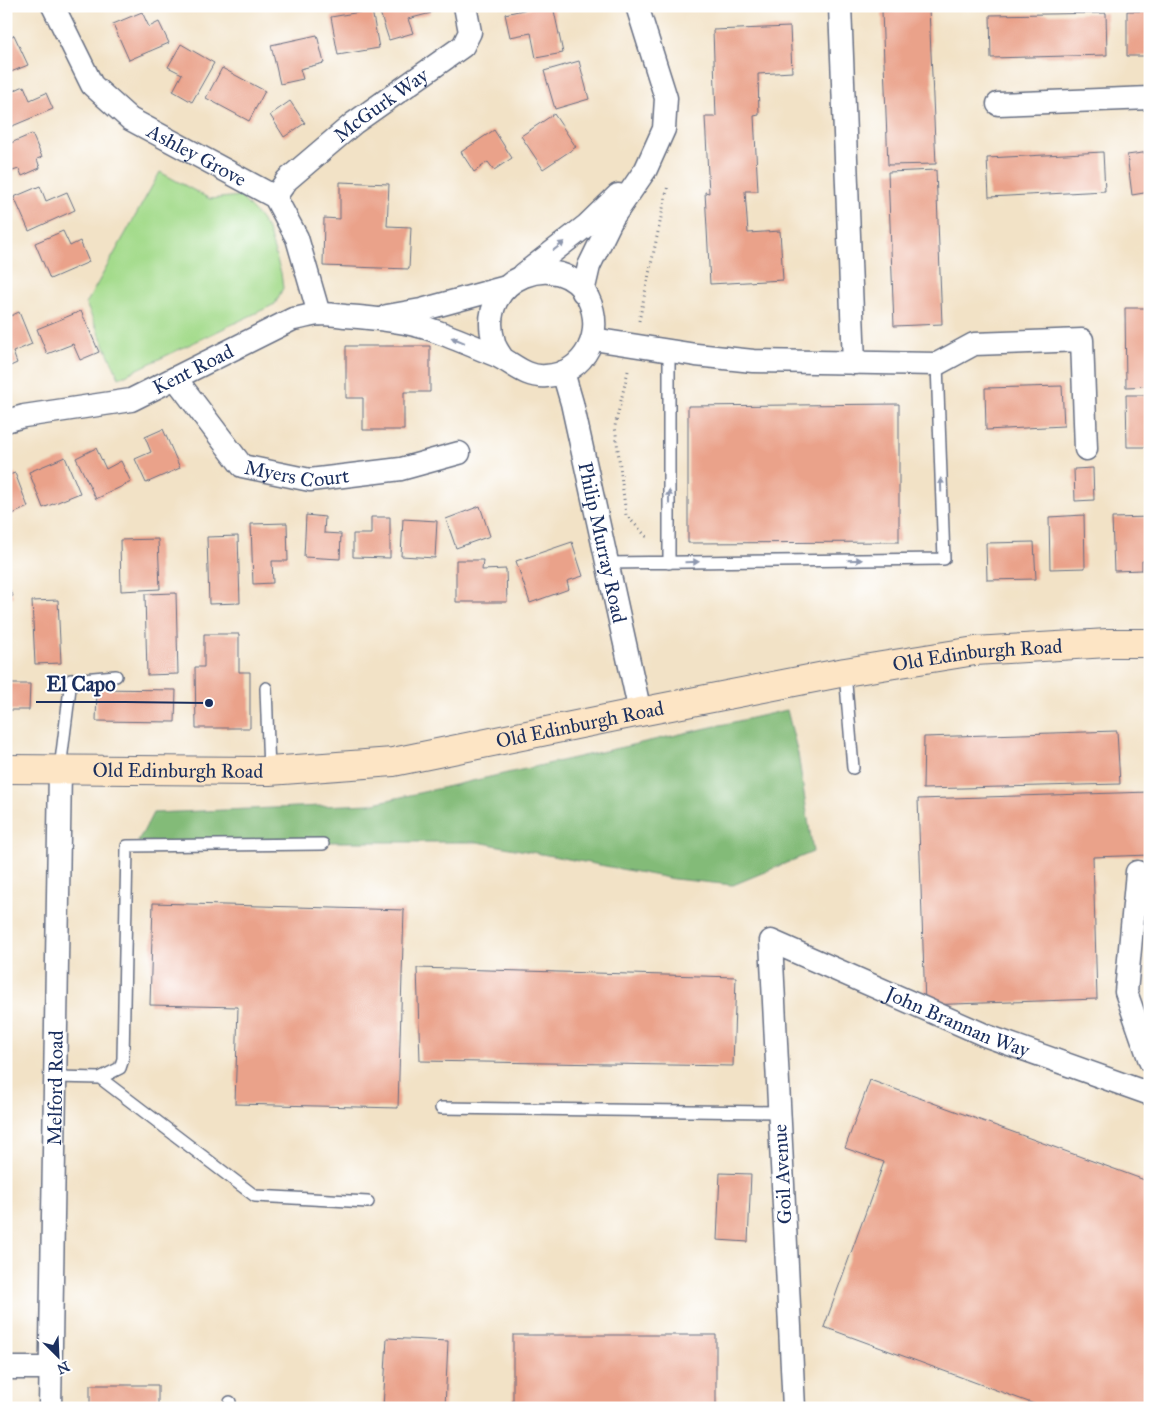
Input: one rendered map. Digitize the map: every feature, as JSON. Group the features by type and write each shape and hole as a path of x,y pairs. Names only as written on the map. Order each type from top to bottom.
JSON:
{"main road":[{"name":"Old Edinburgh Road","path":"6,769 269,771 393,762 845,672 974,650 1108,642 1150,643"}],"street":[{"name":"Ashley Grove","path":"53,6 92,85 130,119 275,197"},
{"name":"McGurk Way","path":"275,197 287,180 354,123 462,46 470,32 464,6"},
{"path":"583,292 589,266 613,217 646,169 664,129 666,98 637,6"},
{"path":"840,6 854,364"},
{"path":"998,104 1150,98"},
{"path":"513,282 545,272 563,275 574,282 583,292 593,310 595,328 593,339 585,355 572,368 545,376 525,374 503,359 494,343 490,318 496,300 513,282 587,225 646,169"},
{"path":"275,197 296,238 319,314"},
{"name":"Kent Road","path":"376,318 421,310 513,282"},
{"name":"Kent Road","path":"6,421 24,416 131,400 293,319 319,314 376,318 433,330 503,359"},
{"path":"593,339 669,351 753,361 854,364 937,364 974,344 1082,340 1086,449"},
{"name":"Philip Murray Road","path":"563,372 572,403 640,712"},
{"name":"Myers Court","path":"176,379 242,466 310,480 401,469 459,454"},
{"name":"Melford Road","path":"50,1408 60,769"},
{"path":"1136,872 1126,992 1150,1061"},
{"name":"John Brannan Way","path":"771,941 987,1036 1150,1094"},
{"name":"Goil Avenue","path":"771,941 794,1408"},
{"path":"6,1368 50,1368"}],"lane":[{"path":"669,351 669,563"},
{"path":"608,563 944,558 937,364"},
{"path":"845,672 853,768"},
{"path":"60,769 71,680 116,676"},
{"path":"266,688 269,771"},
{"path":"56,1077 100,1078 120,1068 123,1059 127,846 323,844"},
{"path":"100,1078 255,1196 368,1202"},
{"path":"440,1108 779,1112"}],"green space":[{"path":"160,172 210,199 240,196 268,230 281,273 283,288 275,304 119,378 86,304"},
{"path":"787,710 798,754 813,852 733,885 674,879 478,842 138,842 153,813 370,804"}],"building":[{"path":"378,6 429,6 431,13 408,19 413,33 389,40"},
{"path":"541,6 553,6 563,53 536,58 531,33 510,37 505,14"},
{"path":"929,9 936,164 888,165 882,11"},
{"path":"372,10 379,48 338,55 331,17"},
{"path":"1127,11 1150,11 1150,56 1127,56"},
{"path":"142,12 149,27 159,22 169,43 129,60 113,24"},
{"path":"1106,13 1107,55 991,58 990,15"},
{"path":"790,27 792,72 758,74 759,115 754,116 758,191 745,191 748,233 780,231 783,280 710,284 705,192 709,193 705,117 716,117 713,30"},
{"path":"14,35 28,65 6,74 6,39"},
{"path":"317,35 324,63 300,69 303,79 280,84 271,45"},
{"path":"181,44 214,63 192,102 173,91 182,74 168,67"},
{"path":"579,61 589,99 555,109 544,71"},
{"path":"222,68 265,91 249,121 206,98"},
{"path":"24,86 30,100 46,93 53,109 10,127 6,118 6,94"},
{"path":"290,101 305,123 284,137 270,115"},
{"path":"554,114 576,147 543,169 521,136"},
{"path":"494,130 512,158 494,170 488,162 474,172 461,152"},
{"path":"32,134 42,157 37,159 40,168 22,176 19,169 6,173 6,145"},
{"path":"1103,152 1105,191 989,197 987,158"},
{"path":"1150,152 1150,192 1132,195 1127,155"},
{"path":"936,170 942,324 894,326 888,172"},
{"path":"340,182 389,184 387,226 411,227 409,269 323,266 324,218 340,219"},
{"path":"40,186 46,201 67,192 75,210 29,231 14,197"},
{"path":"63,231 70,246 80,241 89,262 50,279 35,243"},
{"path":"1125,308 1150,308 1150,386 1126,387"},
{"path":"81,311 99,352 80,360 73,344 47,354 37,329"},
{"path":"19,312 32,344 13,352 17,363 6,368 6,318"},
{"path":"346,346 430,346 430,392 404,392 404,430 363,430 363,398 346,398"},
{"path":"1062,386 1064,426 986,430 985,388"},
{"path":"1126,395 1150,395 1150,447 1127,447"},
{"path":"899,404 899,542 688,543 688,406"},
{"path":"163,429 180,468 146,483 135,459 151,452 145,437"},
{"path":"96,448 106,469 121,461 131,482 96,499 76,458"},
{"path":"65,457 80,493 43,508 29,472"},
{"path":"1093,468 1094,500 1075,501 1074,469"},
{"path":"15,473 28,507 6,517 6,476"},
{"path":"480,506 490,536 456,548 446,519"},
{"path":"306,515 325,517 324,533 341,534 340,559 304,557"},
{"path":"1084,515 1085,568 1050,569 1049,517"},
{"path":"371,517 390,517 390,558 353,557 353,534 371,534"},
{"path":"1150,517 1150,561 1142,561 1142,570 1114,571 1112,518"},
{"path":"403,519 437,521 435,558 401,556"},
{"path":"287,523 288,561 272,561 273,583 253,584 251,524"},
{"path":"238,536 240,603 209,604 207,537"},
{"path":"158,539 160,589 121,591 120,540"},
{"path":"572,542 583,576 567,581 569,589 530,603 516,561"},
{"path":"1034,542 1036,579 987,580 986,543"},
{"path":"456,560 483,560 482,570 506,569 507,602 456,602"},
{"path":"6,583 13,596 6,600"},
{"path":"176,593 178,674 147,675 145,594"},
{"path":"58,600 61,663 35,664 32,601"},
{"path":"204,634 239,634 239,672 250,672 250,728 196,728 195,667 204,667"},
{"path":"6,684 30,684 29,710 6,710"},
{"path":"97,689 176,690 175,722 96,721"},
{"path":"1117,731 1120,784 923,789 924,737"},
{"path":"1150,792 1150,855 1093,857 1097,999 925,1005 918,799"},
{"path":"153,903 404,910 398,1108 235,1104 238,1007 150,1005"},
{"path":"417,968 736,977 733,1066 420,1061"},
{"path":"870,1080 1150,1182 1150,1408 1045,1408 824,1327 884,1162 845,1148"},
{"path":"720,1173 751,1174 748,1242 717,1240"},
{"path":"513,1335 716,1335 716,1408 513,1408"},
{"path":"387,1338 448,1341 445,1408 383,1408"},
{"path":"90,1385 158,1385 158,1408 90,1408"}],"place":[{"name":"El Capo","path":"209,703"}]}
